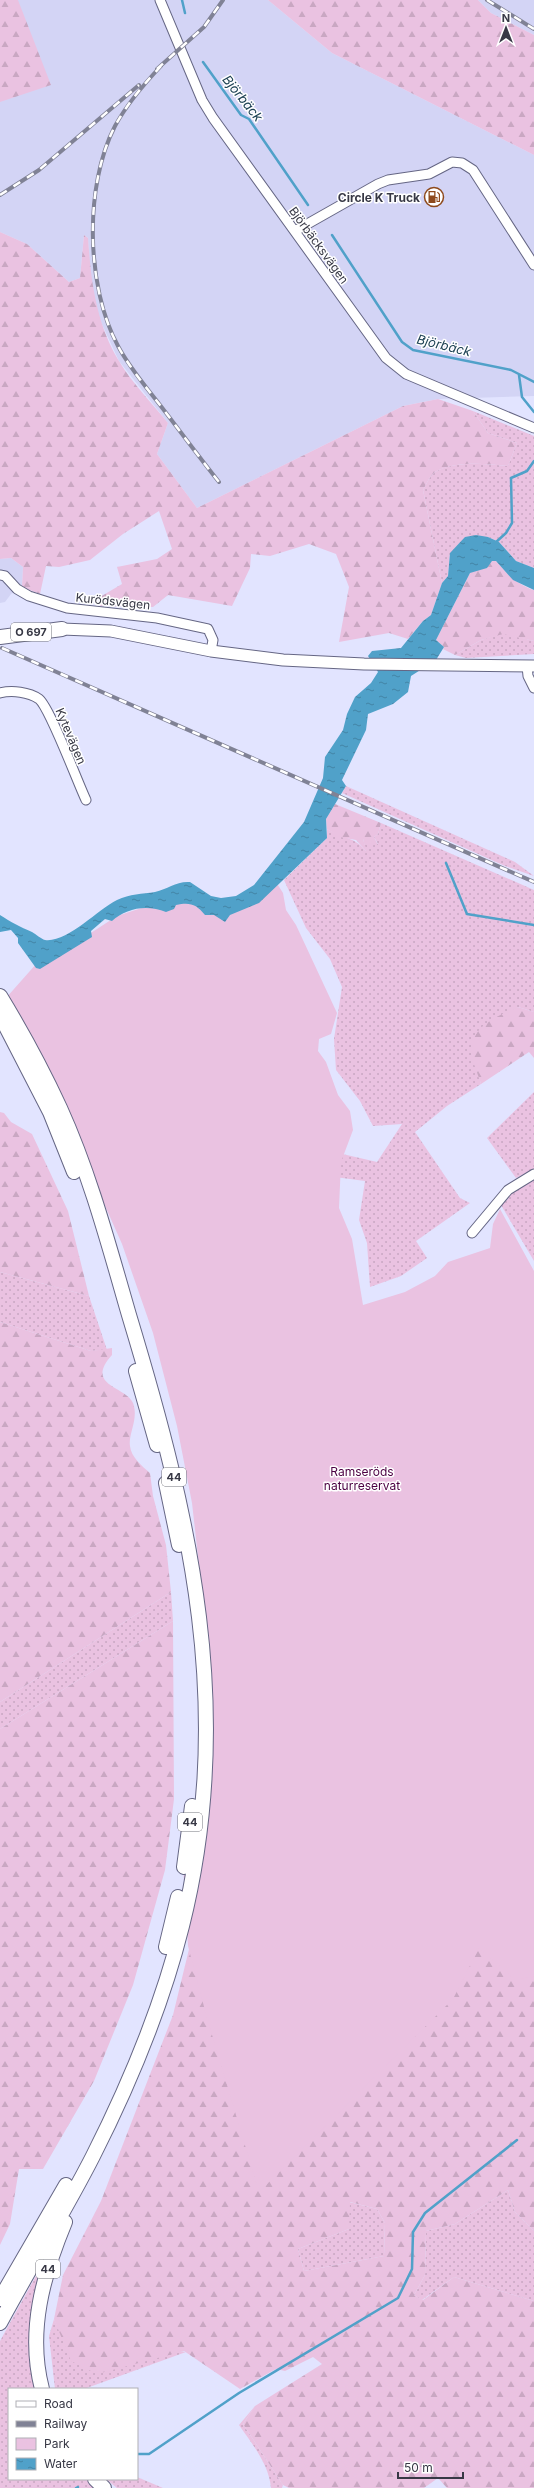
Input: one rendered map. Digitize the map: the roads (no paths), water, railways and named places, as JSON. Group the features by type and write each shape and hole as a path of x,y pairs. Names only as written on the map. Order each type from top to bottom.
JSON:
{"main road":[{"name":"O 697","path":"0,631 40,627 62,629"},
{"name":"O 697","path":"0,637 62,629"},
{"name":"44","path":"0,996 60,1109 97,1206 156,1404 170,1458 192,1560 205,1660 206,1718 203,1797 198,1837 182,1927 140,2054 93,2156 60,2236 42,2288 36,2344 42,2388"},
{"name":"44","path":"0,1015 50,1112 88,1208 146,1405 183,1564 196,1660 198,1712 194,1796 181,1887 164,1954 140,2028 118,2083 85,2152 0,2299"},
{"name":"44","path":"0,2323 93,2156"},
{"path":"96,2480 104,2488"}],"street":[{"name":"Björbäcksvägen","path":"160,0 202,100 228,141 386,358 402,371 534,428"},
{"path":"294,231 378,184 388,180 429,174 452,162 462,163 473,170 534,264"},
{"name":"Kurödsvägen","path":"0,575 5,576 17,589 29,596 67,608 157,618 208,629 213,640 211,651"},
{"name":"O 697","path":"62,629 94,629 133,634 211,651 283,660 364,664 530,666"},
{"path":"530,666 528,676 534,688"},
{"name":"Kytevägen","path":"0,693 19,692 31,695 47,708 86,800"},
{"path":"472,1233 508,1190 534,1174"}],"water":[{"path":"476,535 488,537 499,542 516,561 534,568 534,590 513,580 496,561 492,561 487,568 470,573 436,640 444,647 436,660 411,676 408,692 393,704 368,714 366,730 342,780 346,786 326,819 327,838 259,903 230,915 225,922 214,915 205,915 199,908 189,904 176,905 174,909 166,912 152,908 130,910 112,921 105,919 91,931 92,937 40,969 36,968 18,943 18,938 11,930 0,932 0,915 45,940 54,940 82,925 117,900 127,896 160,891 176,884 190,882 211,896 221,898 236,896 254,885 304,822 323,778 325,757 343,730 347,714 355,697 371,683 378,672 368,656 372,651 401,648 423,621 431,615 442,583 448,576 450,553 465,537"}],"waterway":[{"name":"Björbäck","path":"182,0 185,13"},
{"name":"Björbäck","path":"203,62 241,115 249,119 308,205"},
{"name":"Björbäck","path":"332,235 402,342 413,350 511,370 534,382"},
{"path":"519,375 522,397 534,412"},
{"path":"495,543 506,533 512,523 511,478 527,471 534,461"},
{"path":"446,863 467,914 534,925"},
{"path":"138,2454 149,2454 239,2393 398,2298 412,2269 413,2232 425,2213 517,2140"}],"railway":[{"path":"157,69 204,27 223,0"},
{"path":"487,0 534,29"},
{"path":"161,66 130,102 115,126 105,150 98,177 94,206 93,236 95,266 107,322 122,354 219,482"},
{"path":"0,195 39,170 139,85"},
{"path":"2,648 534,882"}],"place":[{"name":"Circle K Truck","path":"434,197"}],"park label":[{"name":"Ramseröds naturreservat","path":"362,1478"}]}
